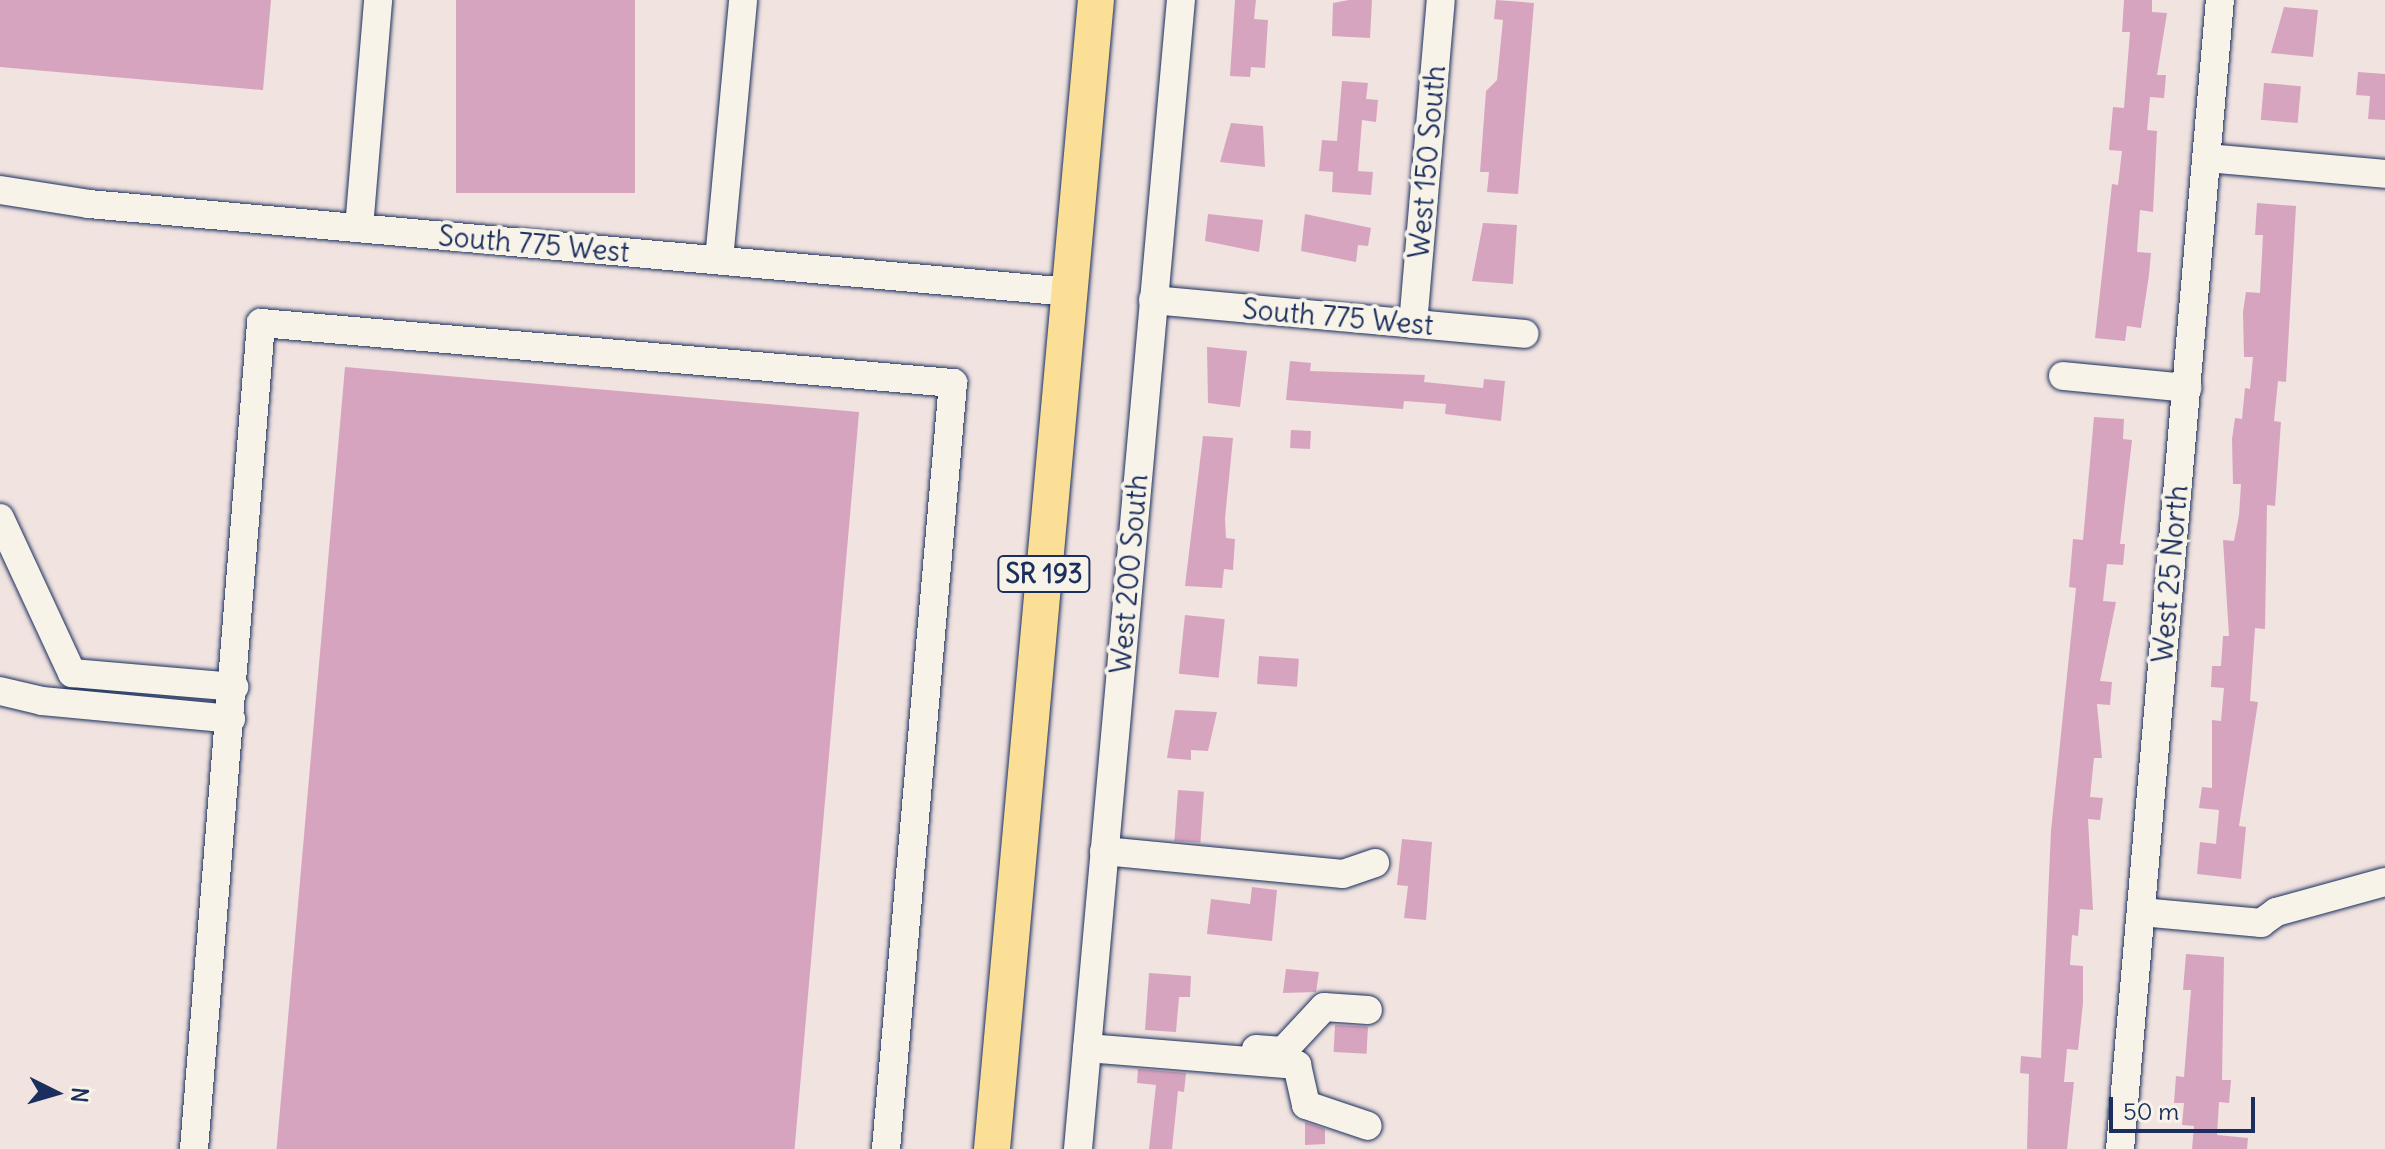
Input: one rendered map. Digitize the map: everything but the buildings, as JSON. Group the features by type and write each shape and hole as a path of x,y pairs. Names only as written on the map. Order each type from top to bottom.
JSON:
{"main road":[{"name":"SR 193","path":"992,1149 1096,0"}],"street":[{"path":"359,228 378,0"},
{"path":"719,260 743,0"},
{"name":"West 200 South","path":"1078,1149 1181,0"},
{"name":"West 150 South","path":"1413,324 1441,0"},
{"name":"West 25 North","path":"2120,1149 2220,0"},
{"path":"2207,158 2385,174"},
{"name":"South 775 West","path":"0,190 359,228 1069,292"},
{"name":"South 775 West","path":"1153,300 1524,334"},
{"path":"194,1149 234,687 261,323 953,383 886,1149"},
{"path":"2063,376 2187,388"},
{"path":"0,518 72,673 234,687"},
{"path":"0,691 42,701 231,719"},
{"path":"1104,851 1343,874 1375,863"},
{"path":"2141,912 2261,923 2276,912 2385,882"},
{"path":"1087,1040 1283,1051 1324,1007 1368,1010"},
{"path":"1087,1040 1297,1065 1306,1105 1368,1126"}]}
